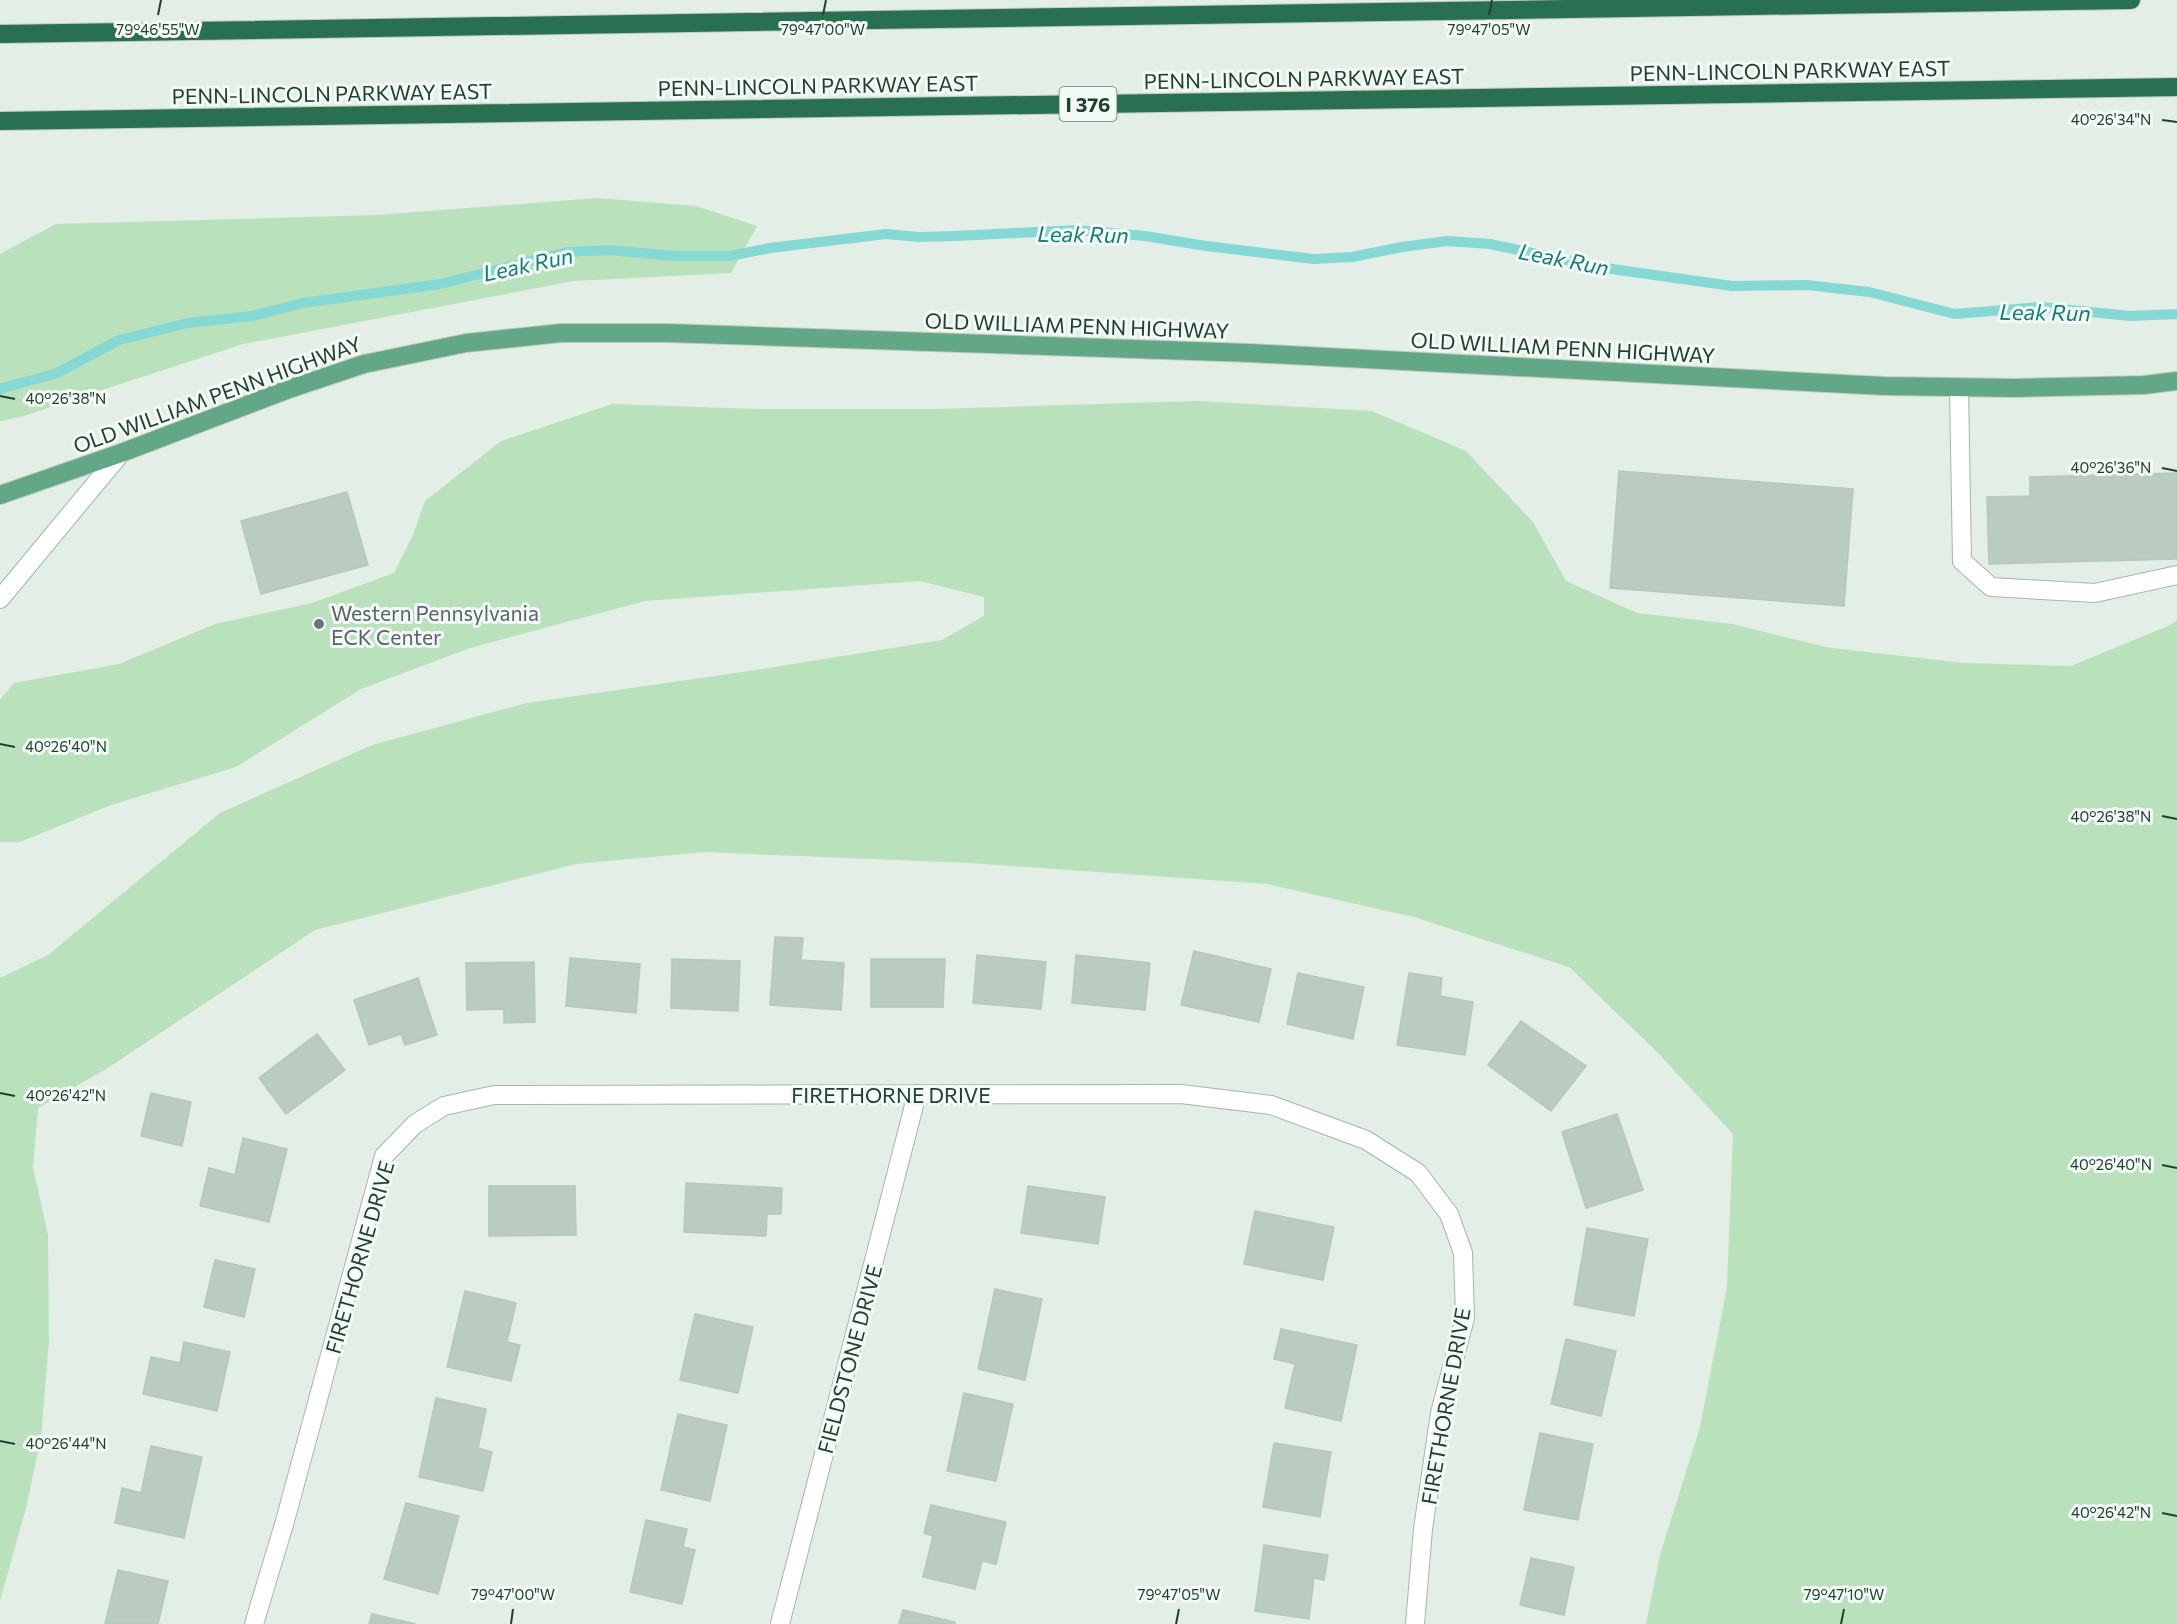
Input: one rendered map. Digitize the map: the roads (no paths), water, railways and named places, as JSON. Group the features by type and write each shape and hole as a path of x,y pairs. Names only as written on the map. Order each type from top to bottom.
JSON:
{"highway":[{"path":"0,34 2131,0"},
{"name":"PENN-LINCOLN PARKWAY EAST","path":"0,121 2177,87"}],"main road":[{"name":"OLD WILLIAM PENN HIGHWAY","path":"0,495 364,364 466,343 561,333 668,333 1250,353 1884,386 2086,386 2177,381"}],"street":[{"path":"1959,387 1962,561 1991,587 2095,593 2177,575"},
{"path":"0,599 120,453"},
{"name":"FIRETHORNE DRIVE","path":"254,1624 285,1521 384,1156 415,1124 444,1106 494,1095 917,1094 1181,1094 1271,1105 1366,1140 1418,1173 1449,1214 1463,1253 1465,1318 1440,1413 1423,1529 1415,1624"},
{"name":"FIELDSTONE DRIVE","path":"780,1624 917,1094"}],"waterway":[{"name":"Leak Run","path":"0,389 57,373 119,340 187,323 252,316 303,303 440,284 567,252 609,250 674,256 730,256 770,248 886,234 919,237 1076,230 1145,236 1314,259 1352,257 1447,241 1490,244 1605,268 1732,286 1807,285 1869,292 1955,314 2041,307 2130,316 2177,314"}],"place":[{"name":"Western Pennsylvania ECK Center","path":"319,624"}]}
